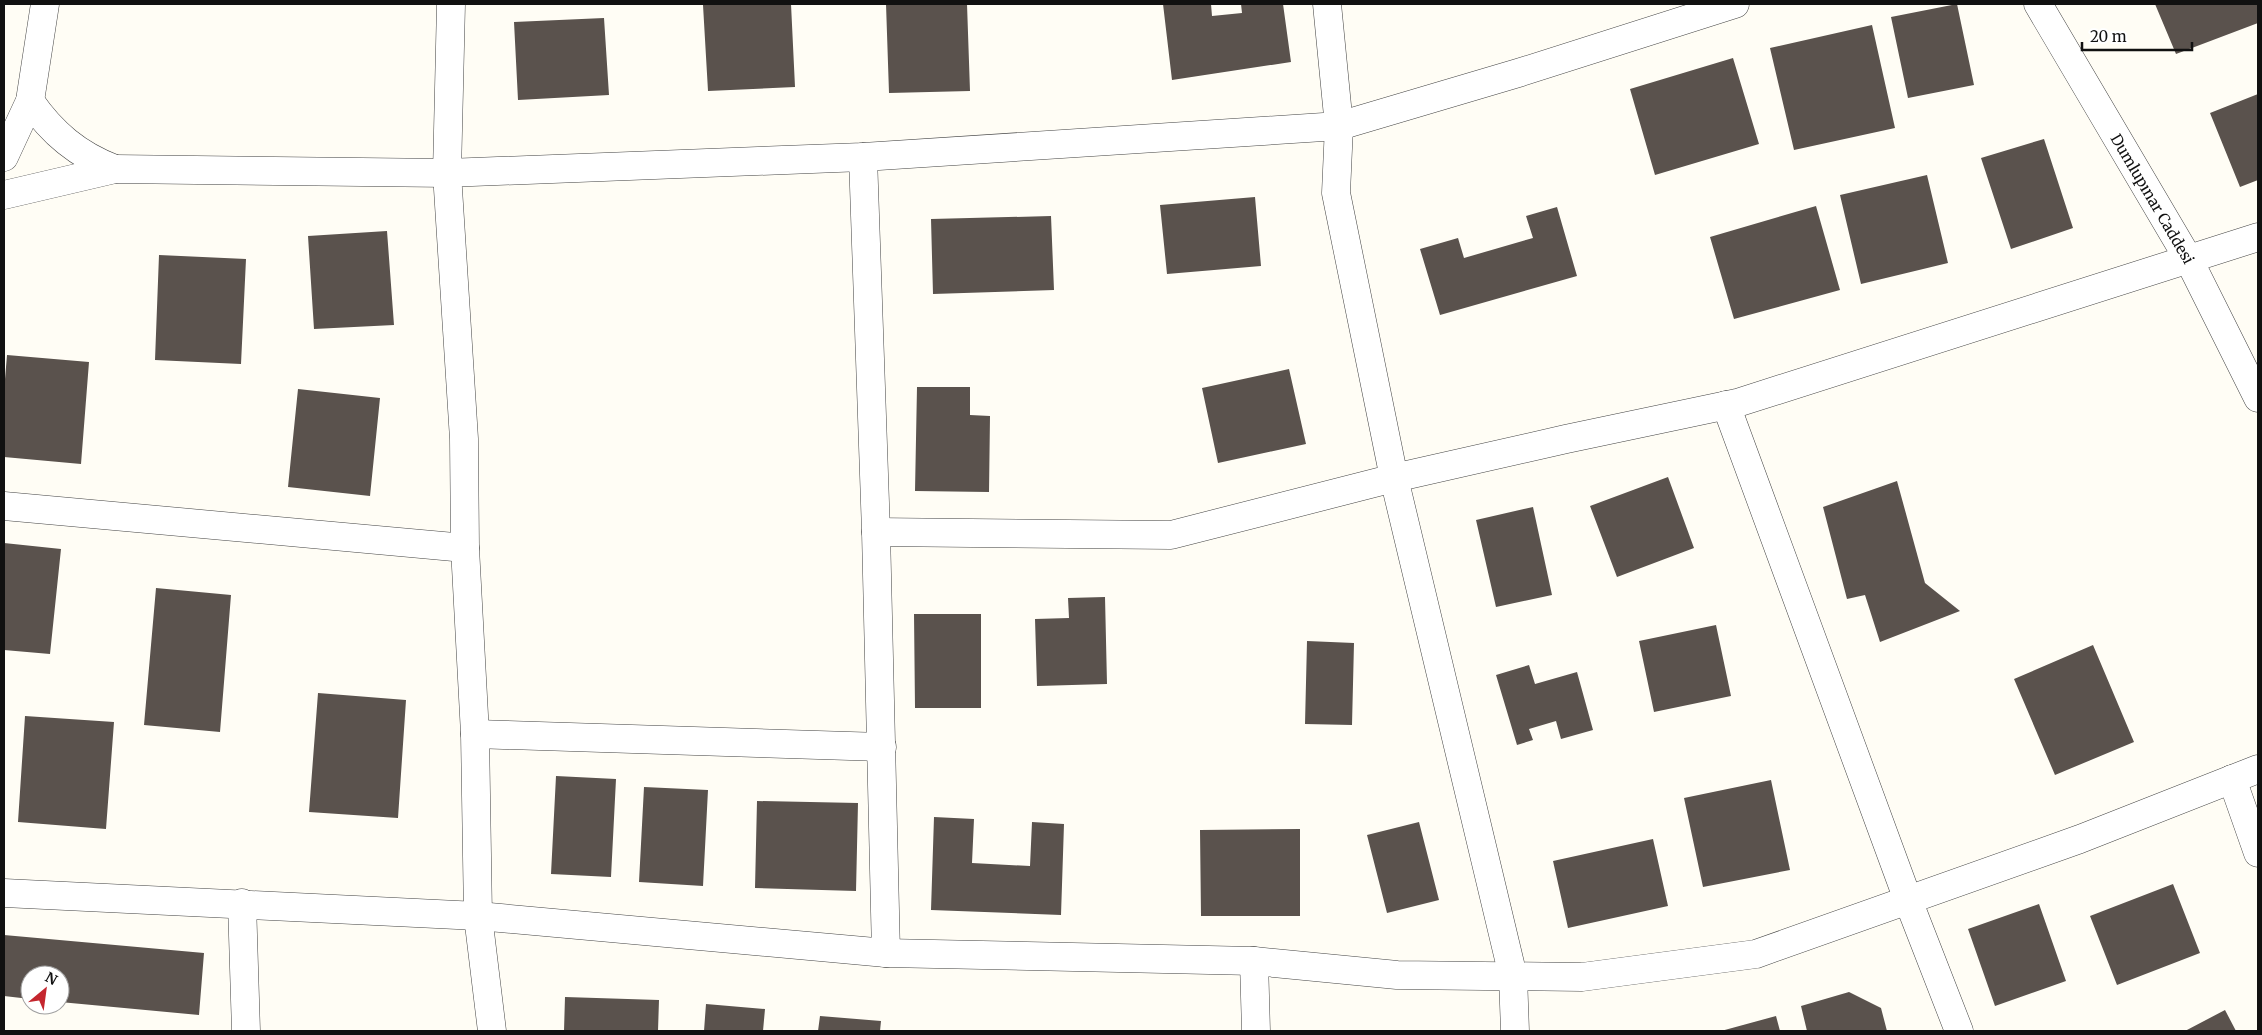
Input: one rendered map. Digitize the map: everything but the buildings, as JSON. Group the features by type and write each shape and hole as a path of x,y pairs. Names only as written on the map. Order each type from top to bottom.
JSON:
{"street":[{"path":"4,157 30,101 45,4"},
{"path":"451,4 447,173 464,438 465,548 475,734 478,916 492,1031"},
{"path":"1327,4 1339,126 1336,193 1394,478 1513,976 1515,1031"},
{"name":"Dumlupınar Caddesi","path":"2038,4 2189,260 2258,398"},
{"path":"4,195 115,169 447,173 863,157 1339,126 1518,73 1724,5"},
{"path":"30,101 47,124 74,149 94,161 115,169"},
{"path":"863,157 876,532 886,952"},
{"path":"876,532 1171,535 1394,478 1726,405 2258,237"},
{"path":"1726,405 1908,900 1959,1031"},
{"path":"4,506 465,548"},
{"path":"475,734 882,747"},
{"path":"4,893 242,903 478,916 886,952 1254,961 1397,975 1582,977 1756,954 2080,839 2258,769"},
{"path":"2232,779 2258,853"},
{"path":"242,903 246,1031"},
{"path":"1254,961 1256,1031"}]}
